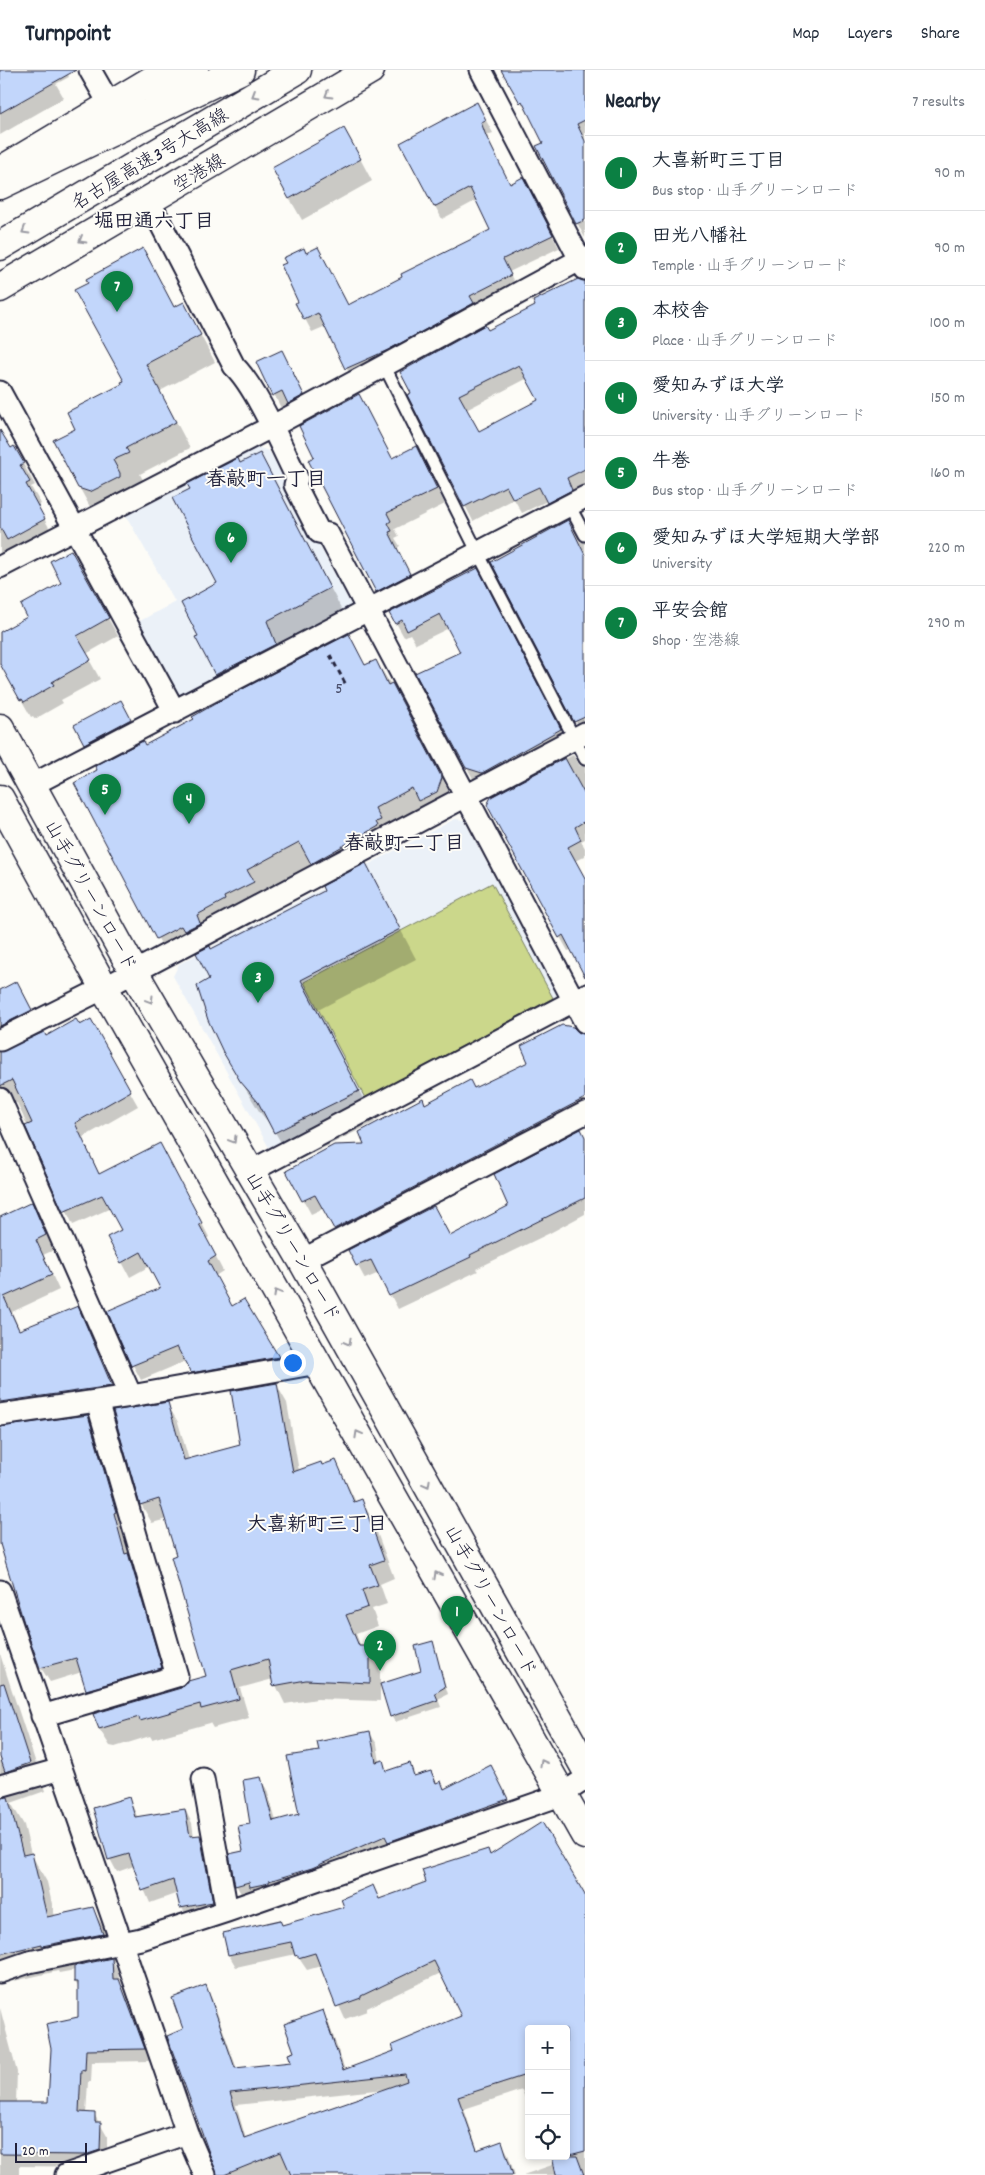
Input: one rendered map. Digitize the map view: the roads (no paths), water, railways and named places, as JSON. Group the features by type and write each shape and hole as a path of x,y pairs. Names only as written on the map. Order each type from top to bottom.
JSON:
{"main road":[{"path":"0,171 169,70"},
{"path":"0,185 194,70"},
{"path":"0,185 240,70"},
{"name":"名古屋高速3号大高線","path":"0,246 297,70"},
{"name":"空港線","path":"0,288 370,70"},
{"name":"山手グリーンロード","path":"0,728 134,972 302,1260 585,1767"},
{"name":"山手グリーンロード","path":"0,800 104,988 585,1835"}],"street":[{"path":"90,70 110,105"},
{"path":"0,567 271,426 384,364 583,262 481,70"},
{"path":"149,201 234,366 242,374 271,426 297,478 295,485 319,532 328,534 466,796 579,998 585,1022"},
{"path":"0,392 175,712"},
{"path":"32,786 368,612 577,501"},
{"path":"0,1040 104,988 580,736"},
{"path":"251,1171 579,998"},
{"path":"0,1099 131,1396"},
{"path":"302,1260 585,1113"},
{"path":"0,1415 131,1396 318,1363"},
{"path":"42,1716 177,1676 97,1401"},
{"path":"0,1591 187,2133 204,2175"},
{"path":"0,1786 61,1769"},
{"path":"203,1779 227,1911"},
{"path":"0,1972 29,1962 122,1941 141,1939 227,1911 561,1795 585,1779"},
{"path":"66,2175 187,2133"}],"lane":[{"path":"384,364 478,553 580,736 585,759"},
{"path":"577,501 585,536"}],"place":[{"name":"平安会館","path":"117,312"},
{"name":"愛知みずほ大学短期大学部","path":"231,563"},
{"name":"牛巻","path":"105,815"},
{"name":"愛知みずほ大学","path":"189,824"},
{"name":"本校舎","path":"258,1003"},
{"name":"大喜新町三丁目","path":"457,1637"},
{"name":"田光八幡社","path":"380,1671"}],"district":[{"name":"堀田通六丁目","path":"154,220"},
{"name":"春敲町一丁目","path":"266,478"},
{"name":"春敲町二丁目","path":"404,842"},
{"name":"大喜新町三丁目","path":"317,1523"}]}
